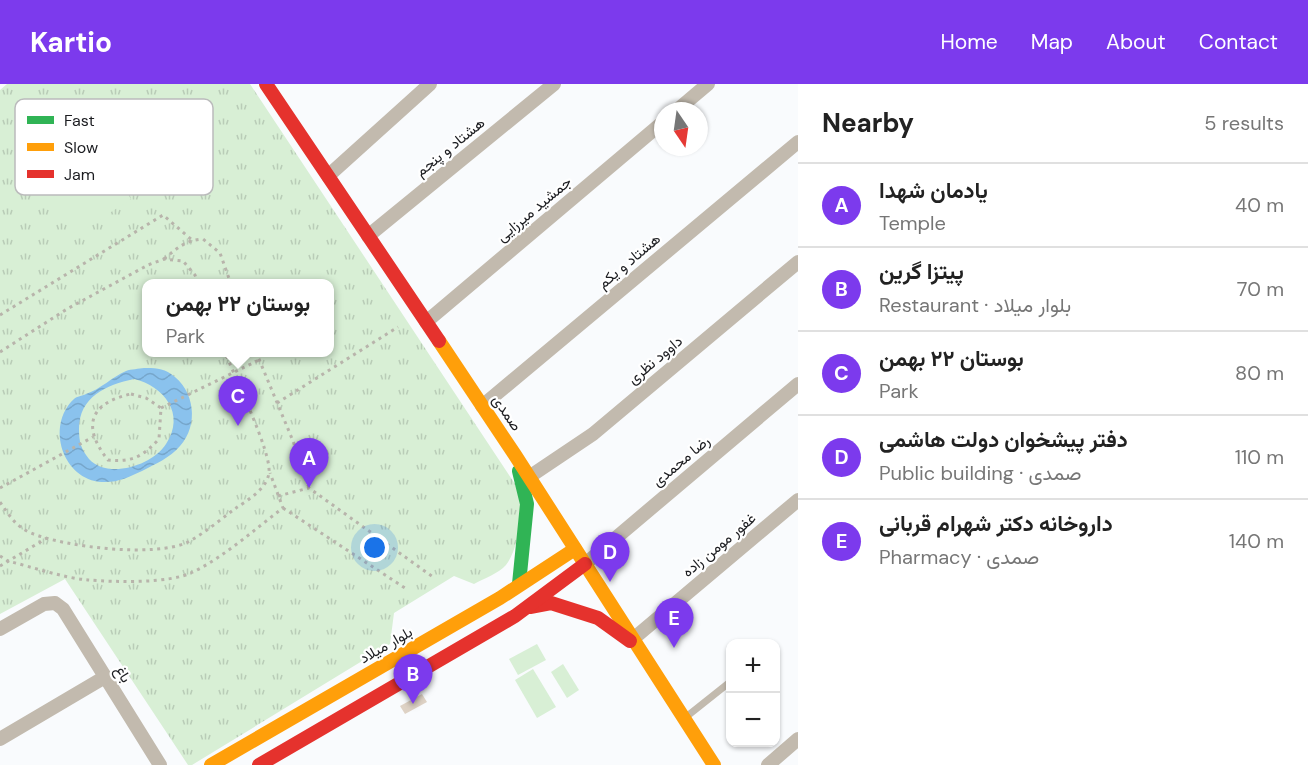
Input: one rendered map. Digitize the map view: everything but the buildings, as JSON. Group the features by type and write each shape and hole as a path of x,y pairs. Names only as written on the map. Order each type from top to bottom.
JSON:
{"main road":[{"name":"صمدی","path":"269,85 515,455 714,765"},
{"path":"515,455 527,504 519,584"},
{"name":"بلوار میلاد","path":"211,765 500,598 575,549"},
{"path":"259,765 528,607 585,564"},
{"path":"528,607 551,603 598,618 635,642"},
{"path":"305,712 316,731"}],"street":[{"path":"328,176 430,84"},
{"name":"هشتاد و پنجم","path":"368,236 554,84"},
{"path":"687,102 708,84"},
{"name":"جمشید میرزایی","path":"426,322 654,130"},
{"name":"هشتاد و یکم","path":"482,406 798,142"},
{"name":"داوود نظری","path":"529,477 593,434 798,262"},
{"name":"رضا محمدی","path":"585,564 798,384"},
{"name":"غفور مومن زاده","path":"635,642 798,500"},
{"name":"باغ","path":"0,629 44,604 55,603 63,609 160,765"},
{"path":"0,739 105,677"},
{"path":"768,765 798,739"}],"lane":[{"path":"684,718 726,685"}],"path":[{"path":"0,315 163,215 192,240"},
{"path":"0,352 67,309 148,265 165,259 179,246 192,240 203,239 220,253 229,279"},
{"path":"165,259 183,261 196,279"},
{"path":"277,403 398,327"},
{"path":"227,357 265,451 269,472 283,508 408,590"},
{"path":"258,357 293,441 309,488 433,577"},
{"path":"161,408 259,360"},
{"path":"131,394 147,398 161,408 159,439 146,453 126,461 108,460 97,446 94,437 94,418 100,406 113,398 131,394"},
{"path":"0,488 94,437"},
{"path":"0,502 13,522 31,533 48,538 131,551 165,549 187,542 253,496 266,480 269,472"},
{"path":"278,496 309,488"},
{"path":"0,556 8,561 87,580 148,581 177,577 192,573 209,563 283,508"},
{"path":"0,566 48,538"}],"green space":[{"path":"7,84 250,84 515,484 520,503 520,525 511,557 503,568 474,584 454,576 394,613 390,644 192,765 188,765 65,579 0,614 0,90"},
{"path":"57,195 129,195 131,199 76,235 52,198"},
{"path":"537,644 546,660 518,675 509,659"},
{"path":"563,664 579,690 567,698 551,672"},
{"path":"533,669 556,707 537,718 515,680"}],"water":[{"path":"151,368 168,372 185,389 192,408 190,428 186,438 167,457 118,481 102,482 88,479 77,472 68,462 62,450 61,423 65,410 77,397 97,389 126,371","holes":["134,379 145,383 163,395 173,412 172,433 166,444 160,452 141,464 118,469 97,465 86,455 80,442 80,418 84,409 89,401 104,389"]}],"traffic: fast":[{"path":"519,471 527,504 519,584"}],"traffic: slow":[{"path":"439,341 714,765"},
{"path":"211,765 500,598 575,549"}],"traffic: jam":[{"path":"266,84 439,341"},
{"path":"259,765 515,616 585,564"},
{"path":"530,607 551,603 598,618 630,641"}],"place":[{"name":"بوستان ۲۲ بهمن","path":"238,426"},
{"name":"یادمان شهدا","path":"309,488"},
{"name":"دفتر پیشخوان دولت هاشمی","path":"610,582"},
{"name":"داروخانه دکتر شهرام قربانی","path":"674,648"},
{"name":"پیتزا گرین","path":"413,704"}]}
